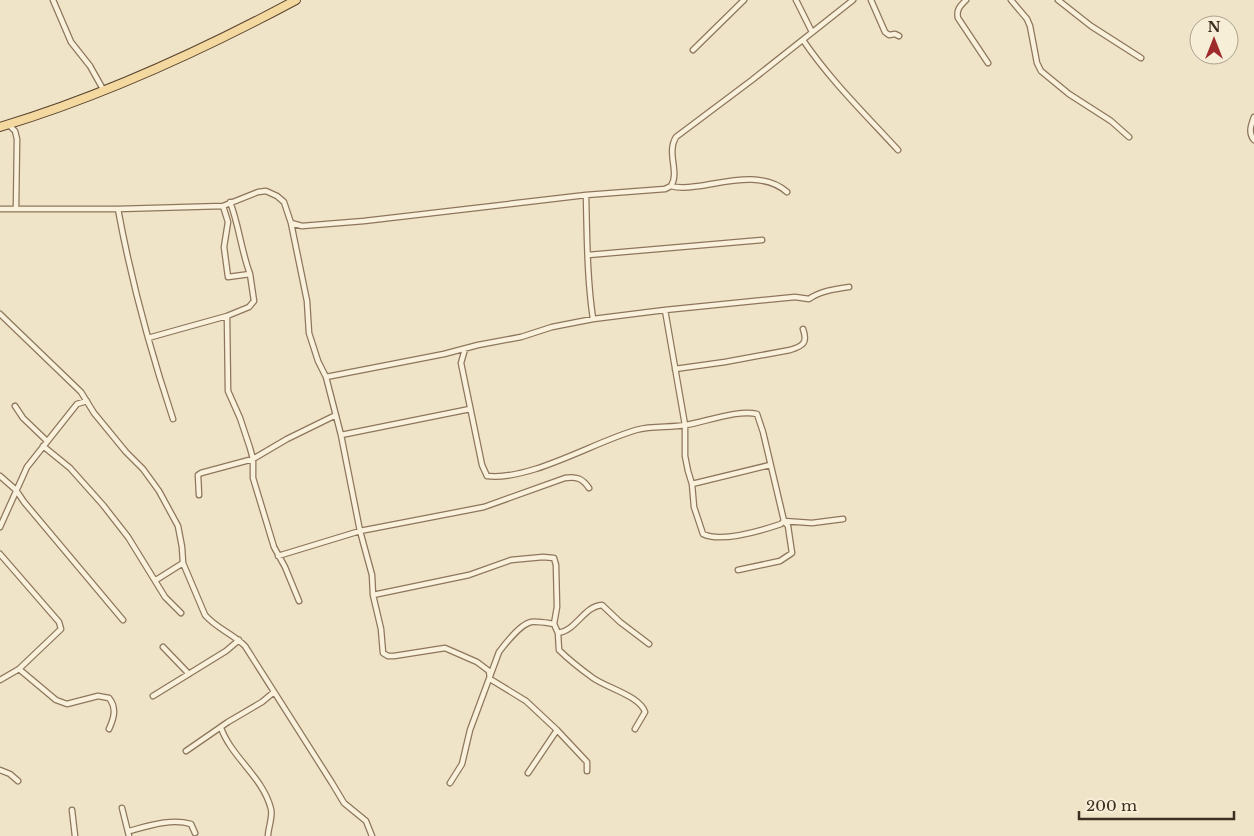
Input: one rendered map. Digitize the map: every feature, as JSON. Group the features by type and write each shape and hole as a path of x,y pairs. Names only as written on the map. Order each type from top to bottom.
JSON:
{"main road":[{"path":"0,128 104,91 162,67 296,0"}],"street":[{"path":"53,0 71,42 90,66 104,91"},
{"path":"694,50 744,0"},
{"path":"796,0 812,32"},
{"path":"671,186 674,179 672,150 676,137 853,0"},
{"path":"871,0 885,32 889,35 895,34 899,36"},
{"path":"966,0 958,9 958,18 988,63"},
{"path":"1012,0 1027,19 1030,26 1037,63 1041,71 1069,94 1111,121 1129,137"},
{"path":"1058,0 1091,26 1142,58"},
{"path":"803,40 826,73 898,150"},
{"path":"1254,117 1250,128 1251,136 1254,140"},
{"path":"8,125 15,131 17,139 16,209"},
{"path":"291,224 302,226 364,221 586,195 665,189 671,186 685,187 741,180 764,180 775,183 787,192"},
{"path":"0,208 118,209 223,206 262,191 270,192 284,202 291,224 307,301 309,333 326,378 336,415 360,531 372,575 373,595 382,629 383,653 394,656 445,648 477,662 486,669 490,679 526,701 557,730 587,762 587,771"},
{"path":"586,195 590,296 593,319"},
{"path":"148,338 227,316 249,307 254,302 250,274 243,256 235,216 230,202"},
{"path":"223,206 228,222 224,247 228,277 250,274"},
{"path":"118,209 128,261 148,338 173,419"},
{"path":"588,255 762,240"},
{"path":"326,378 521,337 593,319 796,297 809,299 814,295 831,289 849,287"},
{"path":"666,310 685,426 686,456 692,484 694,507 703,534 709,537 721,537 747,533 777,525 784,521 812,523 843,519"},
{"path":"0,314 70,380 94,413 126,452 143,469 174,516 180,534 183,563 205,615 210,621 245,646 341,799 366,821 372,836"},
{"path":"227,316 228,390 240,418 253,459 253,478 274,547 286,567 299,601"},
{"path":"675,369 725,362 800,347 804,344 806,337 803,329"},
{"path":"465,349 461,363 484,471 487,476 496,477 546,465 638,429 656,426 685,426 746,413 757,414 784,521 788,526 792,553 780,561 738,570"},
{"path":"0,527 27,467 77,404 87,401"},
{"path":"15,406 23,418 47,441"},
{"path":"341,435 470,410"},
{"path":"199,495 198,475 201,473 253,459 287,439 336,415"},
{"path":"43,446 76,474 103,505 128,537 171,604 181,614"},
{"path":"692,484 770,465"},
{"path":"0,476 16,490 122,620"},
{"path":"278,556 360,531 484,507 565,478 584,480 589,488"},
{"path":"0,554 26,582 61,626 60,632 19,669 0,680"},
{"path":"373,595 469,575 512,560 554,558 556,565 557,607 554,624 558,633 560,650 593,678 643,706 645,712 635,729"},
{"path":"156,580 183,563"},
{"path":"558,633 570,628 586,613 599,605 649,644"},
{"path":"450,783 462,764 470,730 499,652 504,644 525,624 530,622 554,624"},
{"path":"153,696 226,651 239,640"},
{"path":"163,647 189,674"},
{"path":"19,669 56,700 67,704 98,696 109,698 114,704 114,716 108,729"},
{"path":"186,750 262,702 274,692"},
{"path":"221,728 226,741 235,754 258,781 272,811 268,836"},
{"path":"528,773 557,730"},
{"path":"0,770 10,774 18,781"},
{"path":"122,808 129,834 150,825 182,821 192,824 195,833"},
{"path":"72,810 75,836"}]}
